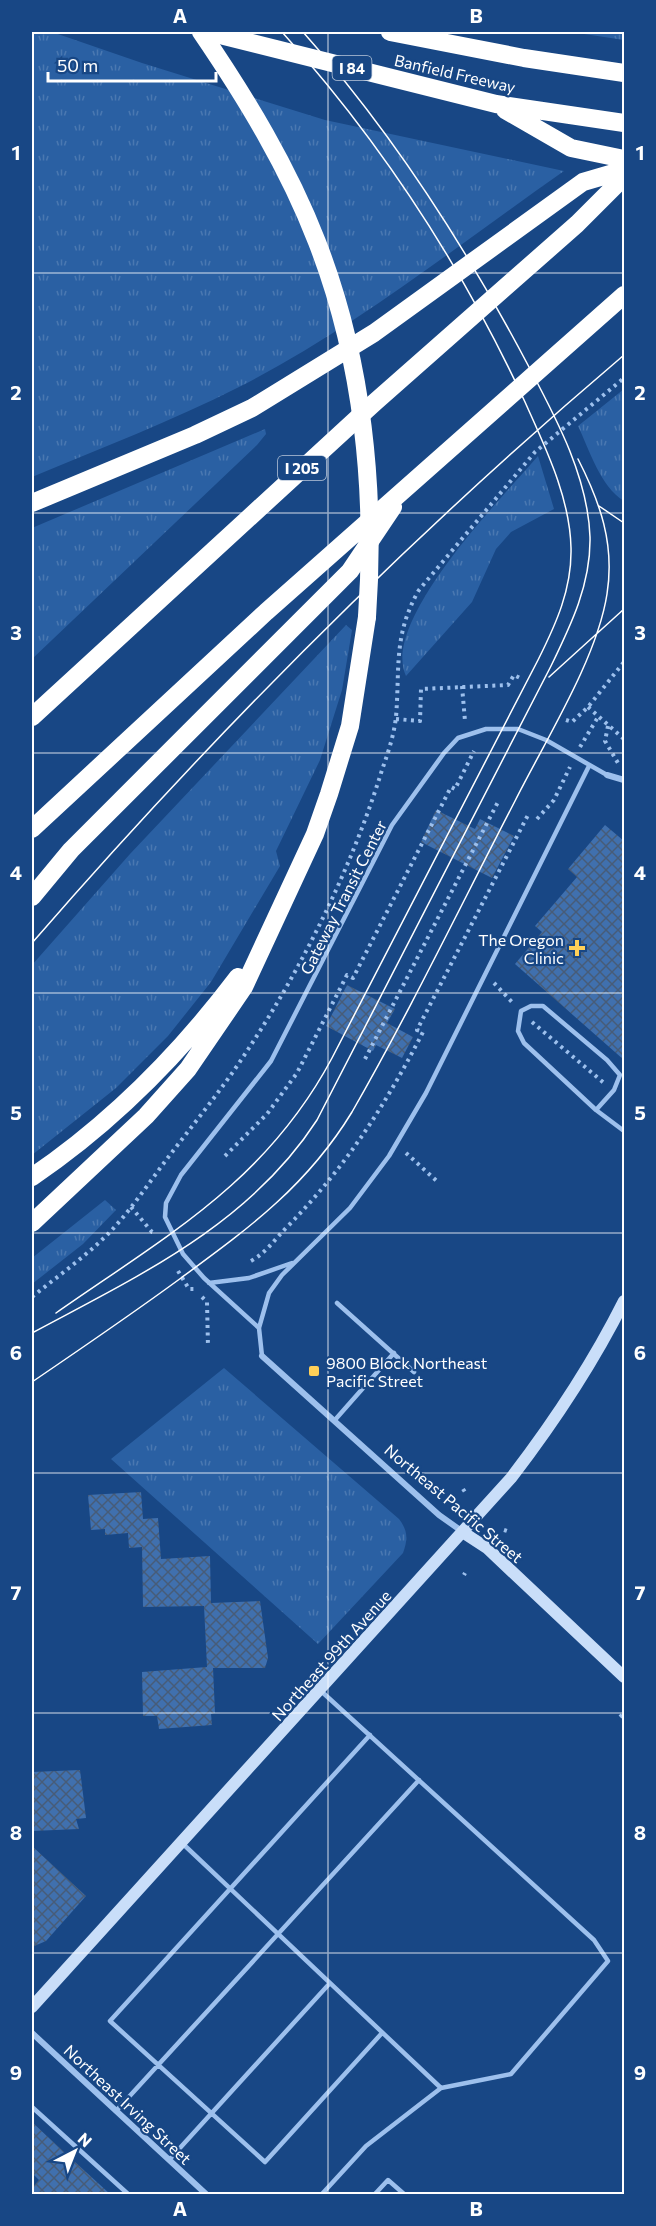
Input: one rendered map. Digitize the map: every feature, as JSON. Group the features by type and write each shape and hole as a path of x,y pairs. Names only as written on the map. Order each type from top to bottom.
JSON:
{"highway":[{"path":"32,1222 146,1116 188,1069 244,987 315,834 350,726 367,617 370,560 366,462 358,399 333,290 317,241 276,152 250,105 201,32"},
{"name":"Banfield Freeway","path":"208,32 495,104 624,123"},
{"name":"Banfield Freeway","path":"390,32 524,58 624,73"},
{"path":"495,104 571,148 624,159"},
{"path":"32,503 195,435 252,408 374,333 583,182 624,170"},
{"name":"I 205","path":"32,717 365,411 577,224 624,177"},
{"path":"32,829 409,483 624,295"},
{"path":"32,897 70,850 350,572 409,483"},
{"path":"32,1177 122,1109 157,1075 219,1003 271,932"}],"street":[{"path":"607,775 624,780"},
{"name":"Northeast 99th Avenue","path":"32,2007 321,1691 511,1478 571,1397 597,1355 624,1301"},
{"name":"Northeast Pacific Street","path":"262,1356 439,1515 487,1548 624,1675"},
{"name":"Northeast Irving Street","path":"32,2033 206,2194"}],"lane":[{"name":"Gateway Transit Center","path":"259,1328 209,1283 189,1261 171,1233 165,1217 166,1203 171,1190 271,1061 392,825 444,753 459,738 486,729 518,729 546,740 607,775"},
{"path":"262,1356 259,1328 269,1293 295,1262 350,1208 404,1132 589,766"},
{"path":"596,1110 614,1090 620,1075 607,1060 543,1006 531,1006 521,1011 518,1031 524,1043 596,1110 624,1131"},
{"path":"209,1283 249,1278 295,1262"},
{"path":"337,1303 414,1372"},
{"path":"334,1421 394,1353"},
{"path":"321,1691 594,1940 608,1961 512,2074 441,2088 366,2146 322,2194"},
{"path":"370,1735 110,2021 265,2162 382,2032"},
{"path":"116,2112 419,1780"},
{"path":"182,1843 441,2088"},
{"path":"169,2160 330,1983"},
{"path":"32,2107 128,2194"},
{"path":"375,2194 388,2180 404,2194"}],"path":[{"path":"566,720 572,722 588,707 624,662"},
{"path":"396,719 420,721 421,689 508,685 514,675 520,678"},
{"path":"462,686 465,721"},
{"path":"588,707 624,739"},
{"path":"608,726 605,741 620,766"},
{"path":"225,1156 267,1114 297,1073 347,975 353,978 451,787 455,789 474,751"},
{"path":"365,1059 499,800"},
{"path":"242,1264 269,1249 324,1189 361,1140 401,1074 423,1032 417,1030 528,815"},
{"path":"494,983 521,1011 594,1077 614,1090"},
{"path":"406,1152 439,1183"},
{"path":"131,1207 152,1232 155,1231 158,1235"},
{"path":"185,1284 189,1289 193,1287 207,1302 205,1316 208,1347"}],"green space":[{"path":"32,32 52,32 142,63 325,120 564,171 405,285 282,364 188,411 32,477"},
{"path":"571,32 624,32 624,40"},
{"path":"624,389 624,501 602,477 578,426"},
{"path":"265,429 266,434 257,445 32,659 32,528"},
{"path":"538,456 554,509 511,532 496,549 472,602 406,676 403,652 411,624 427,593 474,529"},
{"path":"346,625 352,630 342,690 320,760 276,851 280,866 211,982 168,1036 116,1088 32,1155 32,965 130,854"},
{"path":"105,1200 116,1210 83,1244 32,1284 32,1258"},
{"path":"224,1368 399,1519 406,1531 403,1553 318,1644 111,1459"}],"building":[{"path":"436,810 475,829 480,819 514,836 492,878 421,842"},
{"name":"The Oregon Clinic","path":"605,825 624,841 624,1060 515,964 542,932 535,926 577,877 568,869"},
{"path":"347,985 395,1009 387,1023 413,1037 402,1058 376,1045 373,1051 326,1026"},
{"path":"141,1492 143,1519 158,1518 161,1559 210,1556 211,1603 260,1601 268,1658 265,1668 213,1668 215,1713 211,1714 212,1725 159,1729 157,1716 143,1716 142,1672 207,1667 204,1606 143,1607 142,1547 129,1548 128,1533 105,1535 105,1529 91,1530 88,1495"},
{"path":"80,1770 86,1818 76,1819 79,1829 32,1831 32,1772"},
{"path":"32,1846 86,1896 46,1941 32,1947"},
{"path":"32,2122 110,2194 32,2194 32,2188 39,2180 32,2173"}],"tram line":[{"path":"56,1313 174,1231 210,1203 245,1173 306,1101 332,1058 538,660 557,620 569,578 570,529 555,473 525,402 475,302 447,254 386,162 319,74 282,32"},
{"path":"32,1333 151,1268 225,1219 259,1190 290,1157 317,1120 551,666 572,620 587,571 590,537 583,492 560,427 539,386 480,278 426,192 367,110 303,32"},
{"path":"32,943 172,788 317,638 467,494 624,355"},
{"path":"32,1382 163,1291 253,1223 296,1184 316,1162 352,1112 415,997 555,726 593,645 607,594 609,558 599,507 578,459"},
{"path":"599,506 624,523"},
{"path":"549,677 624,609"}],"place":[{"name":"The Oregon Clinic","path":"577,948"},
{"name":"9800 Block Northeast Pacific Street","path":"314,1371"}]}
